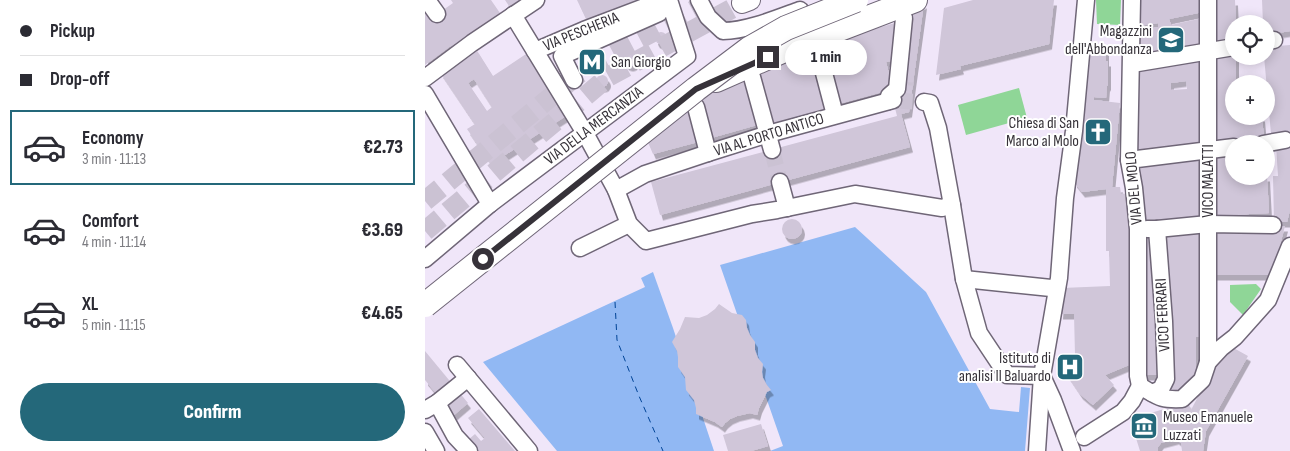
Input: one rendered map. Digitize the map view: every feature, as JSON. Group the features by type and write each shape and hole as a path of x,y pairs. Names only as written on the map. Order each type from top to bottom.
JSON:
{"highway":[{"path":"425,285 740,35 774,16 814,0"},
{"path":"425,305 696,98 749,49 786,28 856,0"},
{"path":"696,98 782,51 910,9"}],"street":[{"path":"427,0 437,14"},
{"path":"425,78 537,0"},
{"path":"699,0 708,17 723,31 733,31 768,22 829,0"},
{"path":"1037,451 1051,287 1074,131 1086,0"},
{"name":"VIA DEL MOLO","path":"1133,0 1129,160 1134,188 1137,228 1143,385"},
{"name":"VICO MALATTI","path":"1207,0 1208,362"},
{"path":"575,80 562,56 659,13 660,4"},
{"name":"VIA PESCHERIA","path":"535,51 583,30 660,4"},
{"name":"VIA DELLA MERCANZIA","path":"425,259 495,200 687,56 660,4"},
{"name":"VIA AL PORTO ANTICO","path":"616,190 645,174 708,153 770,142 835,116 891,101 889,96 897,89 910,9"},
{"path":"513,15 585,133 616,190 629,224 646,241 752,214 855,194 942,208 952,205"},
{"path":"1132,64 1225,49"},
{"path":"819,54 835,116"},
{"path":"752,77 770,142"},
{"path":"425,94 495,200"},
{"path":"696,98 708,153"},
{"path":"919,101 930,103 938,128 964,279 979,333 1007,375 1042,376"},
{"path":"1275,142 1285,140"},
{"path":"1129,160 1225,148"},
{"path":"780,182 787,208"},
{"path":"580,248 629,224"},
{"path":"1137,228 1157,229 1208,224 1273,225"},
{"name":"VICO FERRARI","path":"1085,437 1123,412 1143,385 1161,389 1166,379 1157,229"},
{"path":"1143,385 1159,398 1182,399 1202,380 1208,362 1235,337 1268,300 1290,246"},
{"path":"964,279 1051,287"},
{"path":"457,365 529,451"},
{"path":"1042,376 1072,451"},
{"path":"468,378 431,407 469,451"},
{"path":"425,432 436,451"}],"green space":[{"path":"1096,0 1121,0 1120,25 1097,24"},
{"path":"1019,88 1027,118 966,135 958,105"},
{"path":"1256,284 1261,289 1243,315 1230,302 1230,285"}],"water":[{"path":"855,227 926,292 990,409 1019,412 1021,387 1030,388 1025,451 770,451 783,446 720,265"},
{"path":"653,272 714,451 557,451 483,362 645,287 641,278"}],"building":[{"path":"451,0 491,0 502,16 449,47 425,65 425,3 436,15 453,3"},
{"path":"505,0 525,0 511,9"},
{"path":"577,0 638,0 586,19"},
{"path":"973,0 1054,0 1049,44 960,66 961,69 936,75 944,8"},
{"path":"1140,0 1203,0 1203,12 1169,19 1171,25 1203,18 1204,48 1137,60 1138,30 1158,27 1158,23 1139,26"},
{"path":"1211,0 1235,0 1236,15 1225,15 1225,45 1211,47"},
{"path":"1262,0 1290,0 1290,31 1275,34 1275,15 1263,15"},
{"path":"924,3 909,112 901,114 910,147 660,215 651,182 897,116 893,100 907,9"},
{"path":"897,23 896,60 886,62 893,89 838,104 822,44"},
{"path":"659,32 663,32 667,38 663,44 659,44 655,40 655,36"},
{"path":"1290,45 1290,133 1271,134 1270,125 1275,125 1275,75 1266,75 1265,65 1275,65 1275,46"},
{"path":"1090,47 1106,49 1106,61 1108,61 1106,98 1094,97 1094,100 1120,103 1112,187 1120,187 1121,194 1130,193 1129,365 1105,375 1114,385 1093,405 1080,394 1056,358 1075,355 1074,314 1060,314 1062,288 1110,286 1109,251 1106,251 1106,189 1082,192 1074,182"},
{"path":"476,49 493,76 526,54 566,116 491,164 467,129 475,124 440,72","holes":["474,79 492,107 487,111 468,83"]},
{"path":"813,51 830,108 775,125 758,68"},
{"path":"628,54 632,54 636,60 632,66 628,66 624,62 624,58"},
{"path":"1225,54 1225,65 1236,65 1236,75 1225,75 1225,125 1263,125 1264,135 1225,135 1225,142 1212,143 1210,57"},
{"path":"1205,57 1204,146 1133,157 1135,68","holes":["1186,81 1187,89 1171,90 1171,83"]},
{"path":"600,75 604,75 608,81 604,87 600,87 596,83 596,79"},
{"path":"743,77 757,125 711,138 700,98"},
{"path":"687,106 698,142 653,154 647,140"},
{"path":"1290,144 1290,210 1287,222 1274,222 1273,185 1275,185 1275,176 1278,176 1276,145"},
{"path":"1225,155 1225,185 1267,185 1269,213 1210,216 1211,157"},
{"path":"1204,158 1204,219 1141,223 1135,164"},
{"path":"792,219 799,222 802,229 799,236 792,239 785,236 782,229 785,222"},
{"path":"1285,226 1272,275 1210,275 1209,228"},
{"path":"1205,229 1202,337 1196,337 1196,378 1176,394 1171,389 1173,384 1170,365 1162,233"},
{"path":"1153,233 1161,375 1141,375 1141,234"},
{"path":"719,304 732,313 742,315 746,320 747,328 755,342 758,358 763,364 763,378 771,390 767,392 757,415 750,413 737,416 730,419 722,427 696,414 694,400 686,390 685,377 678,367 677,351 672,342 685,317 699,318 707,315"},
{"path":"1230,346 1248,356 1206,431 1203,451 1182,451 1181,443 1176,439 1161,443 1158,451 1140,451 1130,419 1188,402 1191,410 1223,349"},
{"path":"425,351 468,403 454,415 425,380"},
{"path":"479,409 515,451 455,451 475,434 481,441 485,438 468,418"},
{"path":"761,424 768,446 751,451 728,451 723,435"}],"ferry route":[{"path":"615,302 617,340 663,451"}],"tunnel":[{"path":"425,201 587,67 713,0"},
{"path":"425,231 608,77 742,3"},
{"path":"904,109 906,82"},
{"path":"772,150 780,182"}],"place":[{"name":"Magazzini dell'Abbondanza","path":"1171,40"},
{"name":"San Giorgio","path":"592,62"},
{"name":"Chiesa di San Marco al Molo","path":"1098,132"},
{"name":"Istituto di analisi Il Baluardo","path":"1070,367"},
{"name":"Museo Emanuele Luzzati","path":"1144,426"}],"route":[{"path":"483,259 696,89 768,57"}]}
